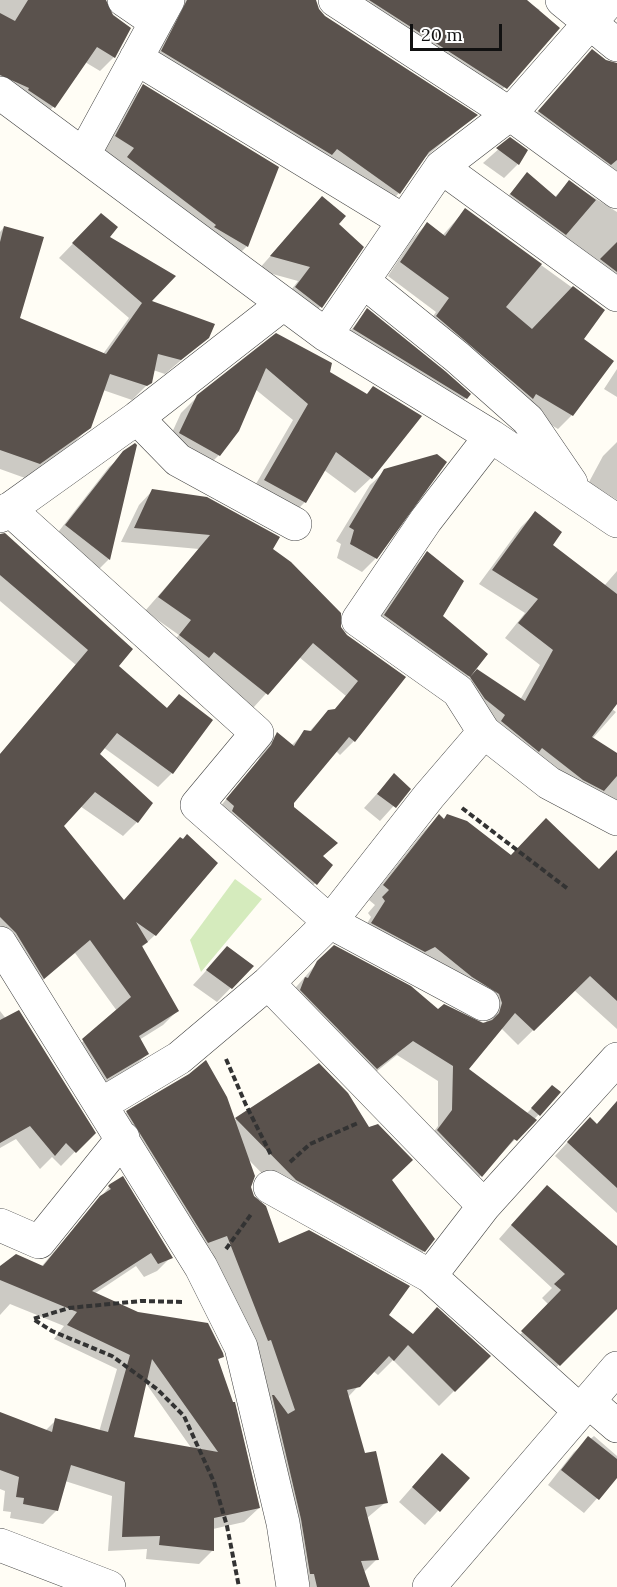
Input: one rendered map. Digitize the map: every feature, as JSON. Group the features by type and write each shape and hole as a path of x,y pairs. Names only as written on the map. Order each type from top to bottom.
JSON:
{"street":[{"path":"84,154 162,11 124,0"},
{"path":"335,0 510,114 617,192"},
{"path":"562,0 601,11 617,45"},
{"path":"326,335 441,167 510,114 601,11"},
{"path":"136,58 404,221"},
{"path":"4,104 84,154 326,335 491,436 617,521"},
{"path":"441,167 617,295"},
{"path":"363,281 457,357 528,420 581,497"},
{"path":"283,304 137,418 4,512 257,733 197,805 330,922 483,1004"},
{"path":"137,418 178,460 295,524"},
{"path":"491,436 426,520 358,620 458,691 484,732 549,783 617,819"},
{"path":"102,1104 179,1058 268,983 330,922 436,788 484,732"},
{"path":"0,943 90,1090 102,1104 123,1138 206,1278 241,1347 283,1523 293,1587"},
{"path":"268,983 484,1206"},
{"path":"429,1276 484,1206 617,1059"},
{"path":"0,1225 39,1242 123,1138"},
{"path":"272,1175 429,1276 584,1406 617,1426"},
{"path":"429,1587 617,1368"},
{"path":"0,1545 109,1587"}],"path":[{"path":"436,788 568,889"},
{"path":"214,1028 272,1175"},
{"path":"206,1278 185,1302 141,1301 69,1308 33,1319 52,1331 112,1356 157,1389 184,1416 214,1482 227,1526 238,1587"}],"green space":[{"path":"235,879 262,899 201,972 190,940"}],"building":[{"path":"28,0 106,0 113,15 131,28 115,58 97,47 55,108 28,90 29,88 0,75 0,13 15,21"},
{"path":"187,0 316,0 325,16 478,115 429,152 400,194 337,149 332,155 161,51"},
{"path":"369,0 527,0 560,28 507,89"},
{"path":"592,49 606,60 617,63 617,160 611,165 538,111"},
{"path":"143,84 279,167 248,247 214,227 216,225 127,157 134,148 115,136"},
{"path":"510,137 528,150 519,165 496,148"},
{"path":"527,172 556,197 569,180 596,200 566,235 510,194"},
{"path":"322,196 346,216 339,224 364,247 322,308 295,287 310,267 270,256"},
{"path":"465,208 542,264 506,307 532,329 573,286 605,310 584,339 614,361 573,416 536,394 533,399 436,316 449,298 400,262 427,222 445,236"},
{"path":"101,213 118,227 110,237 176,276 152,301 215,324 209,338 181,360 158,354 152,383 147,386 110,374 91,428 40,464 0,450 0,242 4,226 44,237 20,318 106,354 142,303 72,243"},
{"path":"617,242 617,272 600,259"},
{"path":"367,308 471,394 467,399 353,329"},
{"path":"276,333 332,363 330,372 367,394 373,386 422,416 372,479 336,452 306,503 264,480 308,404 266,368 239,431 220,456 179,433 197,395"},
{"path":"135,443 137,445 110,560 65,525 123,451"},
{"path":"437,454 447,462 377,559 350,544 354,530 349,527 384,469"},
{"path":"152,489 207,497 280,537 273,549 291,562 341,613 341,627 347,635 406,677 355,742 349,737 294,803 294,807 338,843 323,856 333,865 317,885 232,811 234,806 226,799 271,745 277,732 294,746 304,730 311,731 328,710 335,709 358,681 313,643 268,695 214,652 209,658 179,635 191,620 158,597 210,535 134,528"},
{"path":"535,511 562,532 553,545 617,594 617,704 592,737 617,753 617,776 604,791 583,780 542,748 539,752 501,721 505,715 485,699 470,677 477,669 525,701 553,650 518,623 538,599 492,570"},
{"path":"5,533 133,649 119,666 167,708 179,694 213,720 173,774 117,733 100,754 153,803 138,823 95,792 64,826 124,900 180,837 183,839 187,834 218,863 156,936 136,922 148,942 142,946 179,1011 139,1036 149,1054 107,1079 82,1039 131,997 90,940 44,979 16,933 0,917 0,754 88,650 0,575 0,534"},
{"path":"427,551 464,581 443,616 488,654 470,677 384,615"},
{"path":"394,773 411,789 396,808 377,794"},
{"path":"439,814 444,819 447,814 467,821 511,855 546,818 599,869 617,850 617,1001 590,976 534,1031 515,1013 469,1069 537,1120 517,1141 514,1139 482,1177 437,1130 452,1110 453,1066 413,1041 377,1069 300,990 305,977 308,978 317,961 334,945 411,986 438,1009 444,1004 483,1023 492,1020 499,1013 502,1003 499,994 472,977 435,947 425,952 371,923 385,901 382,897 389,890 383,885"},
{"path":"227,946 254,966 232,989 206,970"},
{"path":"19,1010 96,1133 76,1153 66,1143 55,1156 30,1126 0,1143 0,1020"},
{"path":"206,1060 227,1097 255,1176 251,1187 254,1196 266,1206 279,1243 309,1230 410,1286 389,1315 413,1334 437,1307 491,1356 455,1392 408,1345 394,1361 389,1356 360,1387 347,1390 365,1453 376,1451 388,1503 365,1507 379,1560 361,1561 370,1587 317,1587 314,1574 310,1574 301,1519 272,1395 288,1414 295,1410 271,1340 268,1341 227,1236 208,1243 126,1111 189,1074"},
{"path":"319,1063 348,1093 369,1127 378,1124 413,1160 392,1180 435,1239 425,1252 296,1180 235,1118"},
{"path":"552,1085 561,1092 540,1116 531,1108"},
{"path":"617,1101 617,1188 567,1142 590,1117 597,1124"},
{"path":"123,1176 173,1258 158,1264 151,1253 92,1291 138,1312 208,1323 223,1353 224,1357 218,1359 233,1402 235,1402 260,1508 214,1518 214,1551 159,1545 160,1536 122,1537 125,1482 71,1465 58,1511 23,1504 24,1498 16,1497 19,1477 0,1470 0,1412 52,1432 55,1418 108,1432 130,1355 67,1325 77,1312 0,1280 0,1266 16,1254 43,1266 100,1196 111,1189 108,1186","holes":["152,1359 218,1452 134,1437"]},
{"path":"547,1185 617,1246 617,1309 560,1366 521,1331 561,1290 554,1284 565,1274 511,1225"},
{"path":"588,1436 617,1459 617,1478 599,1500 561,1470"},
{"path":"442,1453 470,1478 440,1512 412,1487"}]}
